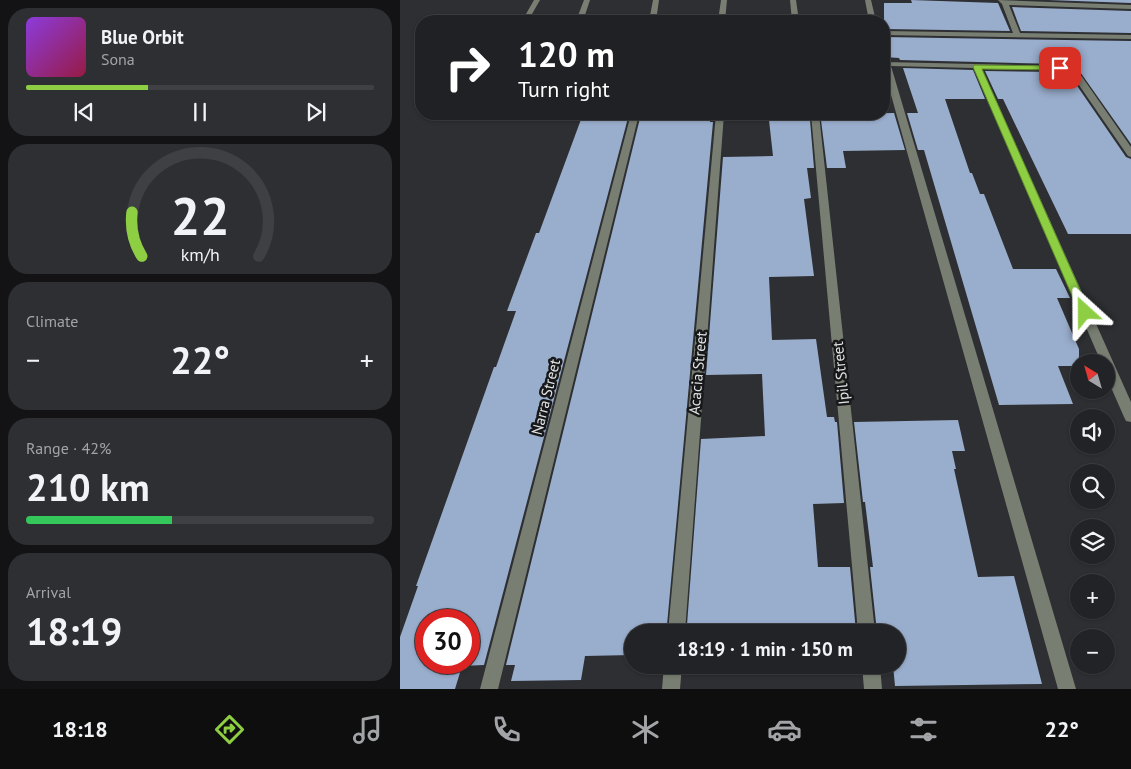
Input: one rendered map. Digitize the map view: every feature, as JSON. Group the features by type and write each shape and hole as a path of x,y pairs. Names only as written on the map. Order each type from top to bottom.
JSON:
{"street":[{"path":"528,15 537,0"},
{"path":"581,15 587,0"},
{"path":"653,15 656,0"},
{"path":"723,15 724,0"},
{"path":"793,0 795,15"},
{"path":"868,0 872,15"},
{"path":"1017,35 1003,2 1131,7"},
{"path":"890,33 1131,37"},
{"path":"890,64 1060,68 1076,72 1131,154"},
{"path":"977,67 1131,416"},
{"path":"890,81 1067,689"},
{"name":"Narra Street","path":"489,689 633,120"},
{"name":"Acacia Street","path":"677,624 719,120"},
{"name":"Ipil Street","path":"815,120 866,624"},
{"path":"671,689 672,674"},
{"path":"872,674 873,689"}],"building":[{"path":"911,0 998,3 1010,31 890,29 890,15 884,15 884,3 912,3"},
{"path":"1048,0 1131,0 1131,3"},
{"path":"1012,7 1131,11 1131,33 1021,31"},
{"path":"890,37 1131,41 1131,144 1078,69 1060,64 900,60 899,58 890,57"},
{"path":"903,68 973,70 985,99 945,99 970,173 972,173 980,194 984,194 1013,269 1056,269 1070,298 1057,298 1079,349 1079,354 1070,354 1070,366 1058,366 1073,404 999,405 924,150 918,150 907,113 918,113"},
{"path":"985,71 1059,72 1071,77 1126,157 1131,159 1131,234 1068,234 1003,99 998,99"},
{"path":"890,113 894,113 905,150 843,151 846,168 827,168 821,120 890,120"},
{"path":"581,120 627,120 484,665 480,665 480,609 415,609 415,674 460,674 455,689 400,689 400,637 418,586 416,586 494,367 496,367 516,311 507,311 536,233 539,233"},
{"path":"640,120 710,120 710,122 713,122 667,624 624,624 624,655 585,656 581,680 511,681 515,665 506,665"},
{"path":"769,120 810,120 814,168 807,168 811,198 804,199 814,276 769,277 772,340 816,339 827,417 834,417 835,422 837,422 844,503 813,504 818,567 850,567 855,624 687,624 701,439 765,436 762,374 706,375 723,157 773,156"},
{"path":"958,420 965,451 952,451 956,469 954,469 978,577 1014,576 1042,684 895,686 894,674 906,674 906,624 876,624 870,567 873,567 854,422"}],"route":[{"path":"1060,68 977,67 1085,312"}]}
